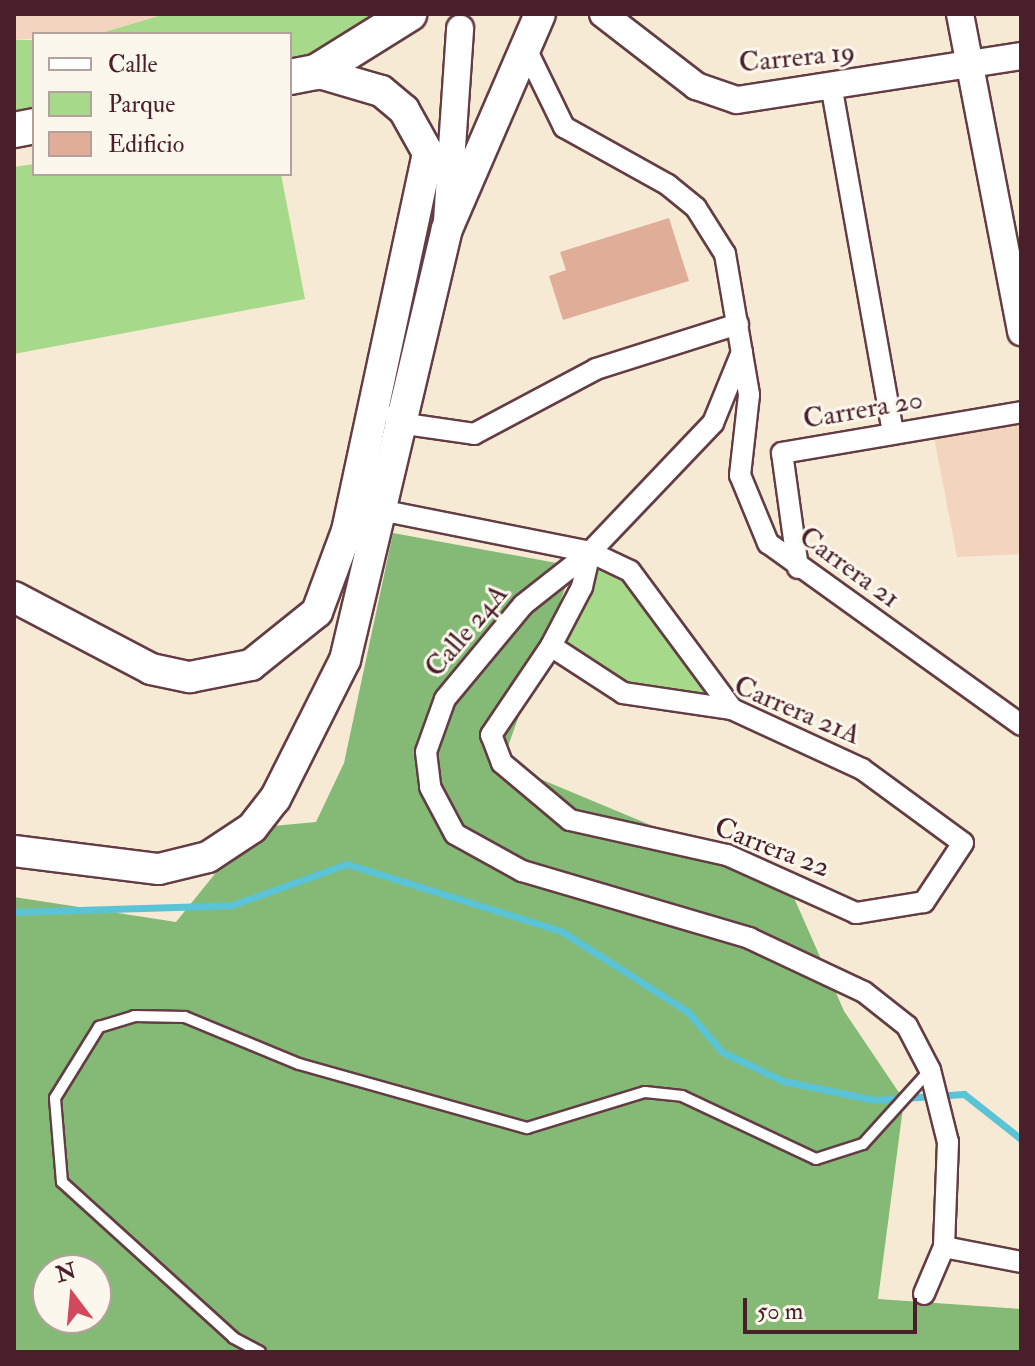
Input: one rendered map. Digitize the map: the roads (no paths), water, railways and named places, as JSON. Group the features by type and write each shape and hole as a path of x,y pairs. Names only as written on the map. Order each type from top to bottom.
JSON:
{"main road":[{"path":"303,74 409,14"},
{"path":"14,597 151,669 212,676 251,665 317,612 399,423 447,229 527,51 540,14"},
{"path":"14,851 159,869 208,857 252,828 275,799 345,660 383,358 428,153 404,110 381,91 303,74"}],"street":[{"name":"Carrera 19","path":"603,14 696,86 737,100 832,90 1021,56"},
{"path":"960,14 968,64 1012,247 1021,332"},
{"path":"428,153 467,21"},
{"path":"447,229 467,21"},
{"path":"527,51 564,127 696,208 725,254 742,352"},
{"path":"832,90 893,433"},
{"path":"383,358 399,423 474,434 596,369 738,324"},
{"name":"Calle 24A","path":"742,352 713,423 590,552 523,605 445,699 426,752 444,820 476,848 522,871 749,938 864,992 907,1026 930,1070 948,1142 944,1247"},
{"name":"Carrera 21","path":"742,352 749,395 740,475 768,543 798,568 1021,725"},
{"name":"Carrera 20","path":"798,568 782,453 1021,412"},
{"path":"365,507 590,552 630,571 732,709"},
{"path":"551,646 582,587 590,552"},
{"name":"Carrera 21A","path":"551,646 623,693 732,709 862,769 963,843"},
{"name":"Carrera 22","path":"551,646 491,735 502,763 570,820 727,855 856,913 924,902 963,843"},
{"path":"924,1294 944,1247 1021,1262"}],"lane":[{"path":"260,1352 234,1338 62,1182 55,1098 99,1027 134,1016 185,1017 299,1064 527,1128 645,1092 682,1096 816,1159 863,1144 930,1070"}],"waterway":[{"path":"14,912 232,905 347,864 561,931 688,1012 722,1052 783,1081 874,1100 964,1094 1021,1139"}]}
